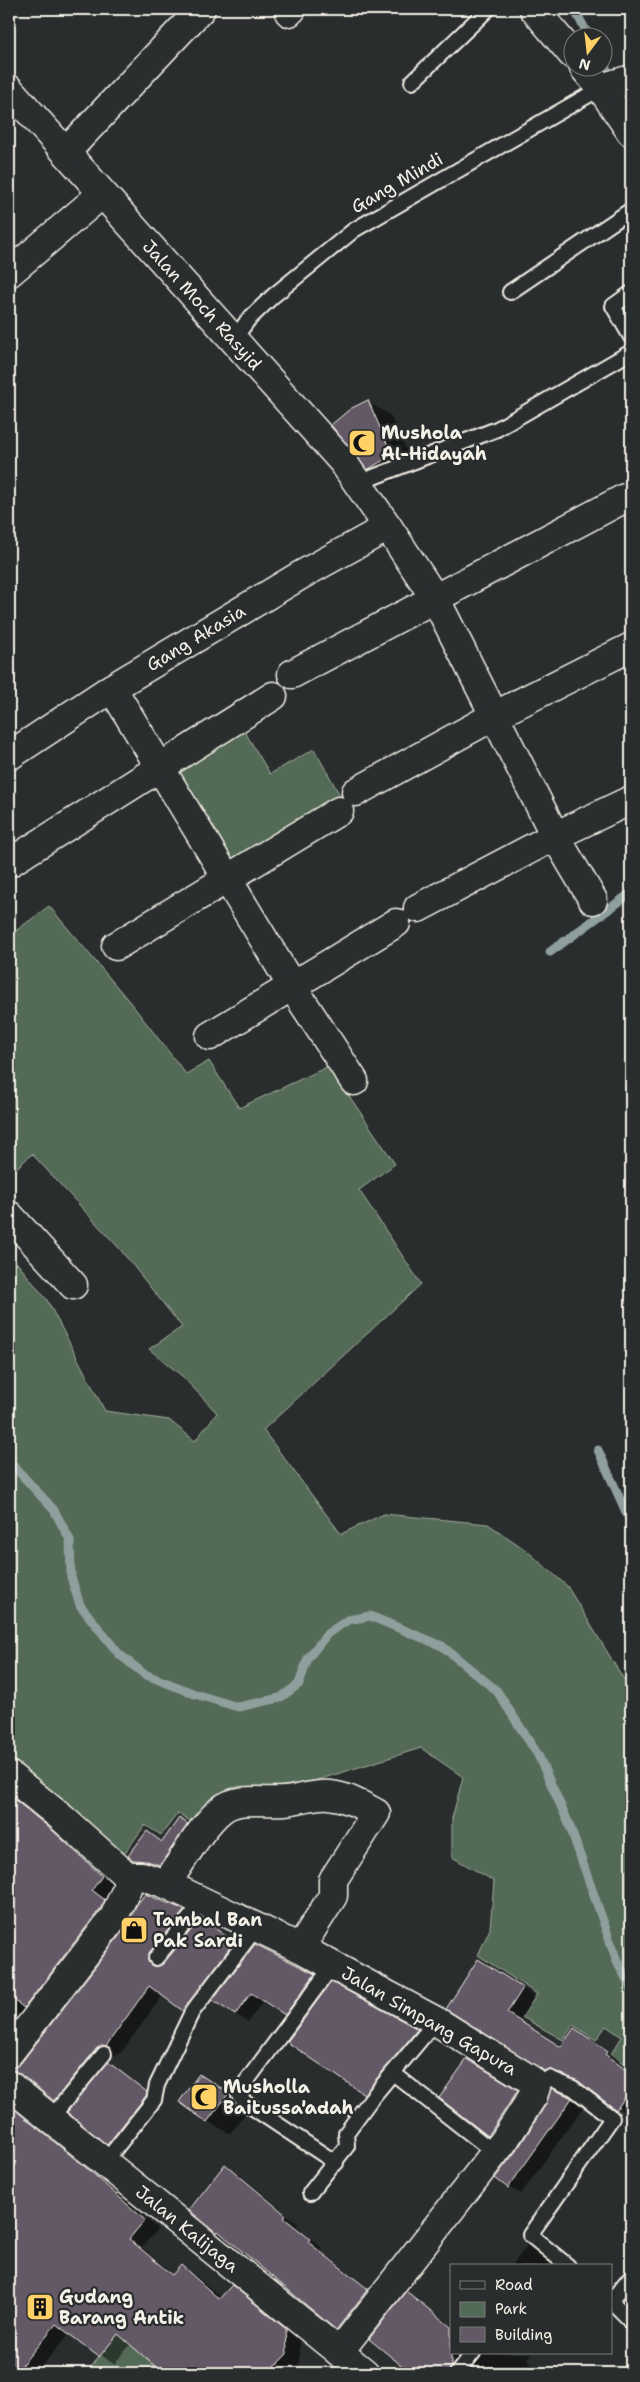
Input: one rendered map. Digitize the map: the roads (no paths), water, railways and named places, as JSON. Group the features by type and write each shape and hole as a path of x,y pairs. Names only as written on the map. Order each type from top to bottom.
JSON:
{"street":[{"path":"66,152 201,9"},
{"path":"534,9 562,42"},
{"path":"610,80 631,132"},
{"name":"Jalan Moch Rasyid","path":"9,89 320,436 358,484 436,600 555,836 593,900"},
{"path":"9,273 102,194"},
{"path":"292,674 436,600 625,498 631,497"},
{"name":"Gang Akasia","path":"9,756 112,688 301,575 388,527"},
{"path":"116,946 228,880 348,802 494,716 631,647"},
{"path":"112,688 292,986 354,1081"},
{"path":"9,864 273,696"},
{"path":"418,908 555,836 631,800"},
{"path":"210,1036 396,923"},
{"path":"9,1215 73,1285"},
{"path":"9,1775 62,1818 127,1876 127,1888 114,1917 9,2053"},
{"path":"166,1884 203,1830 226,1806 249,1801 286,1801 318,1795 340,1797 355,1802 376,1813 333,1880 333,1896 300,1948"},
{"name":"Jalan Simpang Gapura","path":"127,1876 142,1876 166,1884 333,1965 436,2021 531,2080 536,2087 533,2096 494,2153 339,2352"},
{"name":"Jalan Kalijaga","path":"9,2085 365,2373"}],"lane":[{"path":"412,82 488,9"},
{"name":"Gang Mindi","path":"236,342 240,331 248,320 273,296 354,230 610,80"},
{"path":"510,292 631,210"},
{"path":"631,293 614,306 631,337"},
{"path":"358,484 496,429 631,352"},
{"path":"156,1958 202,1903"},
{"path":"104,2163 154,2100 158,2085 192,2012 256,1928"},
{"path":"333,1965 239,2094 244,2102 336,2163"},
{"path":"310,2193 336,2163 347,2146 346,2133 436,2021"},
{"path":"50,2119 104,2054"},
{"path":"393,2073 494,2153"},
{"path":"536,2087 549,2078 573,2088 612,2118 530,2235 566,2264"},
{"path":"612,2300 631,2276"},
{"path":"612,2302 631,2321"},
{"path":"456,2373 472,2354"}],"waterway":[{"path":"574,9 584,28"},
{"path":"626,102 631,101"},
{"path":"550,952 631,893"},
{"path":"598,1450 631,1523"},
{"path":"9,1461 54,1510 70,1540 71,1577 80,1605 119,1654 144,1674 195,1694 238,1707 280,1698 299,1684 308,1658 328,1633 348,1620 370,1616 442,1646 497,1691 538,1755 569,1824 617,1961 631,1988"}],"place":[{"name":"Mushola Al-Hidayah","path":"362,443"},
{"name":"Tambal Ban Pak Sardi","path":"134,1930"},
{"name":"Musholla Baitussa'adah","path":"204,2097"},
{"name":"Gudang Barang Antik","path":"40,2307"}]}
